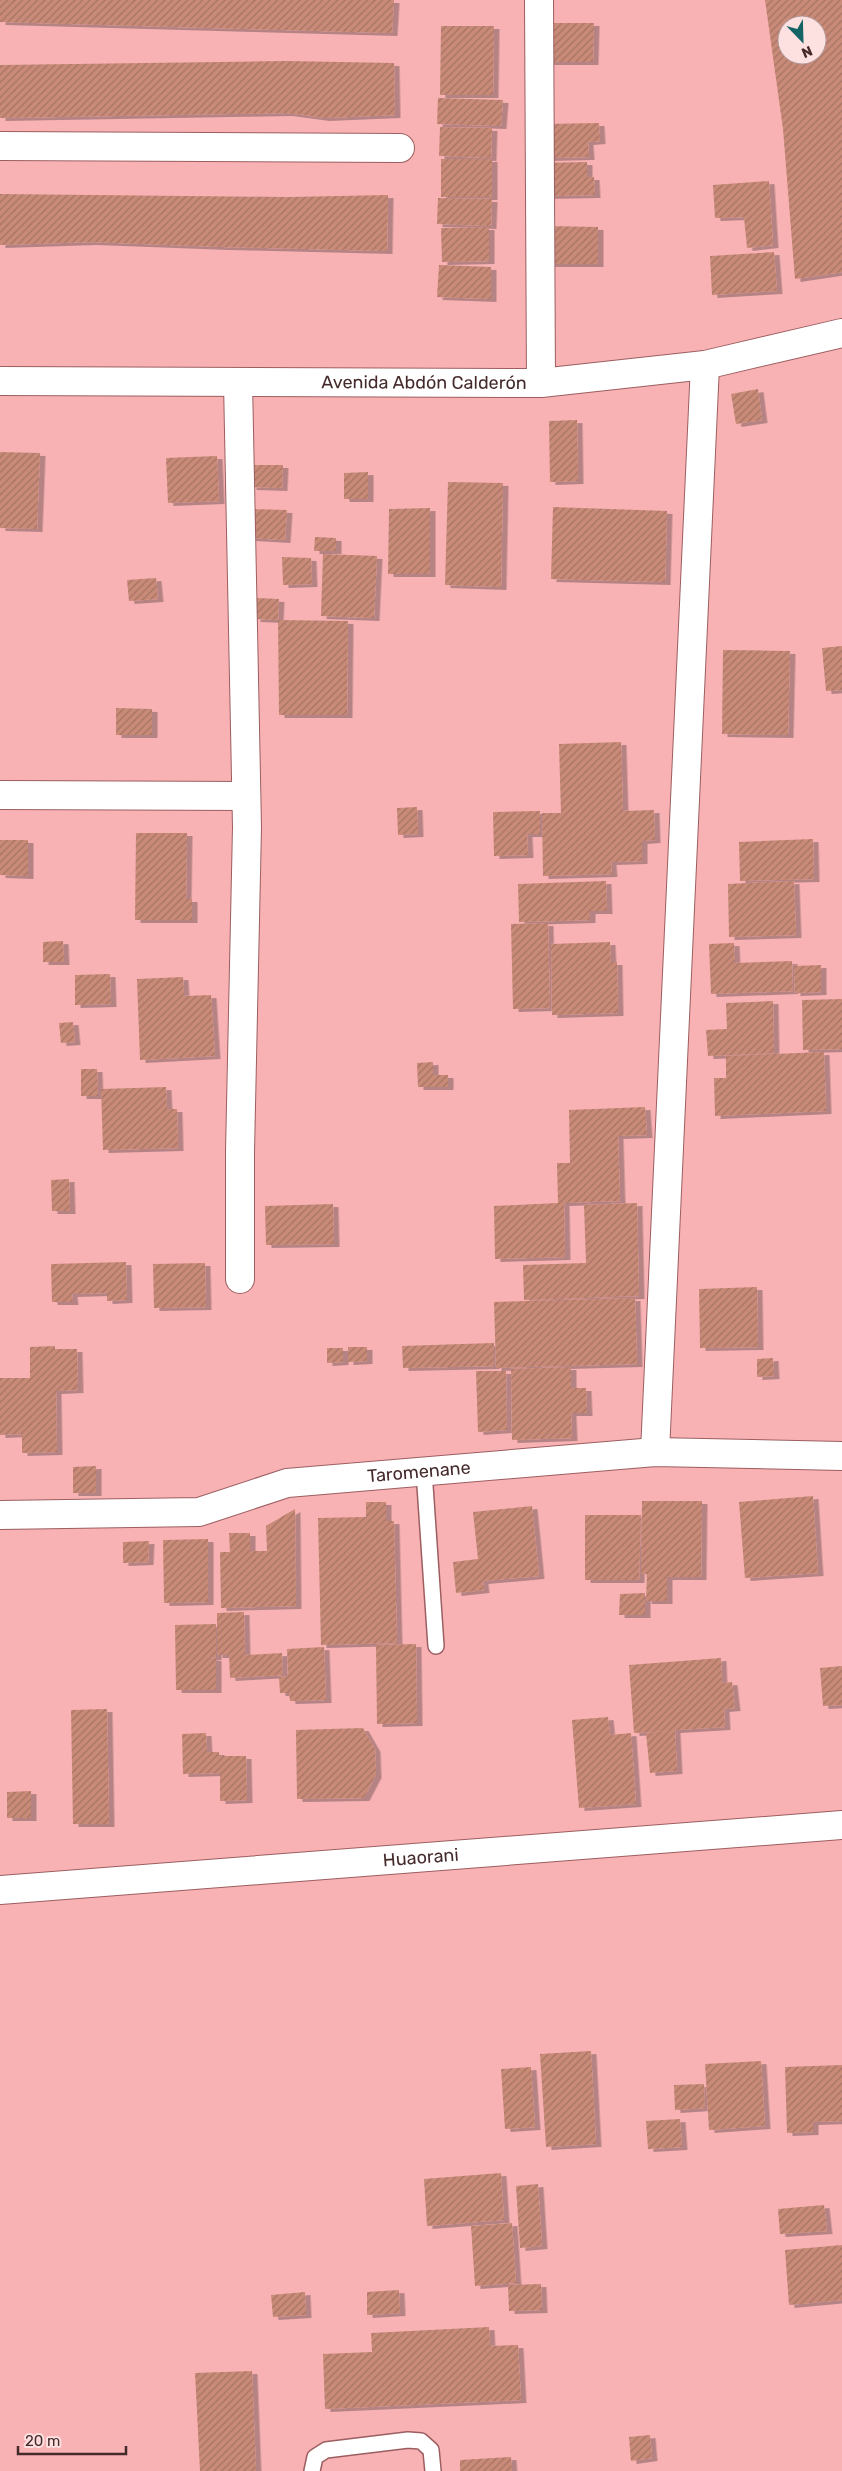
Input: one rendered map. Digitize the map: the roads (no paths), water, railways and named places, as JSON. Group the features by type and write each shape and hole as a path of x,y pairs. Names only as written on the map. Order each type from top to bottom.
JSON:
{"street":[{"path":"539,0 541,383"},
{"path":"0,146 400,148"},
{"name":"Avenida Abdón Calderón","path":"0,381 541,383 705,365 842,334"},
{"path":"655,1452 705,365"},
{"path":"238,382 246,796 240,1152 240,1279"},
{"path":"0,795 246,796"},
{"name":"Taromenane","path":"0,1515 199,1512 287,1483 655,1452 842,1456"},
{"name":"Huaorani","path":"0,1890 842,1826"}],"lane":[{"path":"424,1471 436,1646"},
{"path":"312,2471 315,2457 326,2450 421,2440 431,2450 433,2471"}]}
